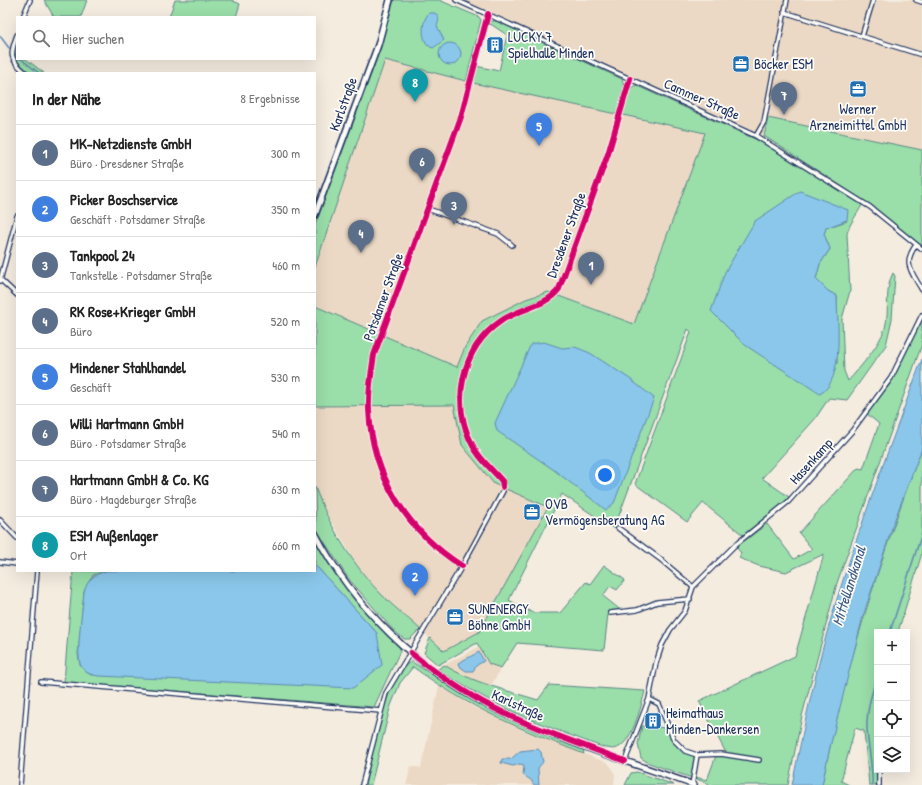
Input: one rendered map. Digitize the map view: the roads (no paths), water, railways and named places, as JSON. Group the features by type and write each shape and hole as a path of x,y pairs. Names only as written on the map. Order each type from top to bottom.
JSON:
{"street":[{"path":"23,16 30,0"},
{"name":"Karlstraße","path":"316,212 378,45 390,0"},
{"name":"Cammer Straße","path":"456,0 756,136 870,207 922,250"},
{"path":"756,136 764,122 786,0"},
{"path":"862,36 873,0"},
{"path":"916,0 922,2"},
{"path":"784,12 922,55"},
{"name":"Potsdamer Straße","path":"462,566 431,544 400,507 381,467 372,437 369,394 374,355 461,117 488,14"},
{"path":"16,39 12,54 14,62 25,72"},
{"name":"Dresdener Straße","path":"462,566 500,498 503,487 502,481 479,456 467,435 461,410 461,384 465,370 477,345 484,335 513,314 551,298 559,289 608,154 630,79"},
{"path":"428,209 498,234 512,244"},
{"path":"16,220 0,280 16,294"},
{"path":"916,244 910,254 908,264 922,290"},
{"name":"Hasenkamp","path":"692,587 735,545 788,502 852,431 891,378 922,315"},
{"path":"0,520 16,537"},
{"path":"618,528 660,559 692,587 690,599 685,610 670,630 662,645 656,663 649,699 625,761"},
{"name":"Karlstraße","path":"316,535 330,559 362,601 411,653 467,693 493,708 525,723 693,785"},
{"path":"0,562 16,564"},
{"path":"362,785 386,693 394,677 411,653 462,566"},
{"path":"20,785 37,572"},
{"path":"610,613 637,610 657,602 690,599"},
{"path":"41,682 381,710"},
{"path":"649,699 659,704 671,733 680,746 691,754 721,754 759,760"},
{"path":"693,785 697,755"},
{"path":"879,773 879,785"}],"water":[{"path":"429,13 435,13 438,16 439,21 437,26 444,40 433,48 426,42 423,32 424,21"},
{"path":"450,43 458,46 461,54 458,62 450,65 442,62 439,54 442,46"},
{"path":"800,191 848,210 847,220 826,228 824,234 830,249 820,264 816,279 828,291 837,296 838,320 838,349 833,376 828,387 820,394 745,345 711,311 725,272 755,221"},
{"path":"544,342 562,348 575,347 590,353 630,379 654,398 614,503 606,510 554,470 497,431 495,423 531,344"},
{"name":"Mittellandkanal","path":"922,359 922,448 895,519 863,616 822,785 792,785 811,695 835,605 866,512"},
{"path":"316,566 377,633 382,665 353,688 93,675 84,670 81,666 79,661 79,642 84,592 89,581 103,572 316,572"},
{"path":"479,652 484,661 477,665 473,671 466,671 459,666 458,663"},
{"path":"538,749 541,752 543,762 538,768 539,785 534,785 531,780 523,775 524,765 520,764 513,766 501,763 502,759 511,759 520,751"}],"waterway":[{"path":"0,36 9,48"},
{"path":"22,60 38,72"},
{"path":"891,629 922,533"},
{"path":"872,785 867,716 874,687"}],"place":[{"name":"LUCKY 7 Spielhalle Minden","path":"495,45"},
{"name":"Böcker ESM","path":"741,64"},
{"name":"Werner Arzneimittel GmbH","path":"858,89"},
{"name":"ESM Außenlager","path":"415,102"},
{"name":"Hartmann GmbH & Co. KG","path":"784,115"},
{"name":"Mindener Stahlhandel","path":"539,146"},
{"name":"Willi Hartmann GmbH","path":"422,181"},
{"name":"Tankpool 24","path":"454,225"},
{"name":"RK Rose+Krieger GmbH","path":"361,253"},
{"name":"MK-Netzdienste GmbH","path":"591,285"},
{"name":"OVB Vermögensberatung AG","path":"532,512"},
{"name":"Picker Boschservice","path":"415,596"},
{"name":"SUNENERGY Böhne GmbH","path":"455,617"},
{"name":"Heimathaus Minden-Dankersen","path":"653,721"}]}
